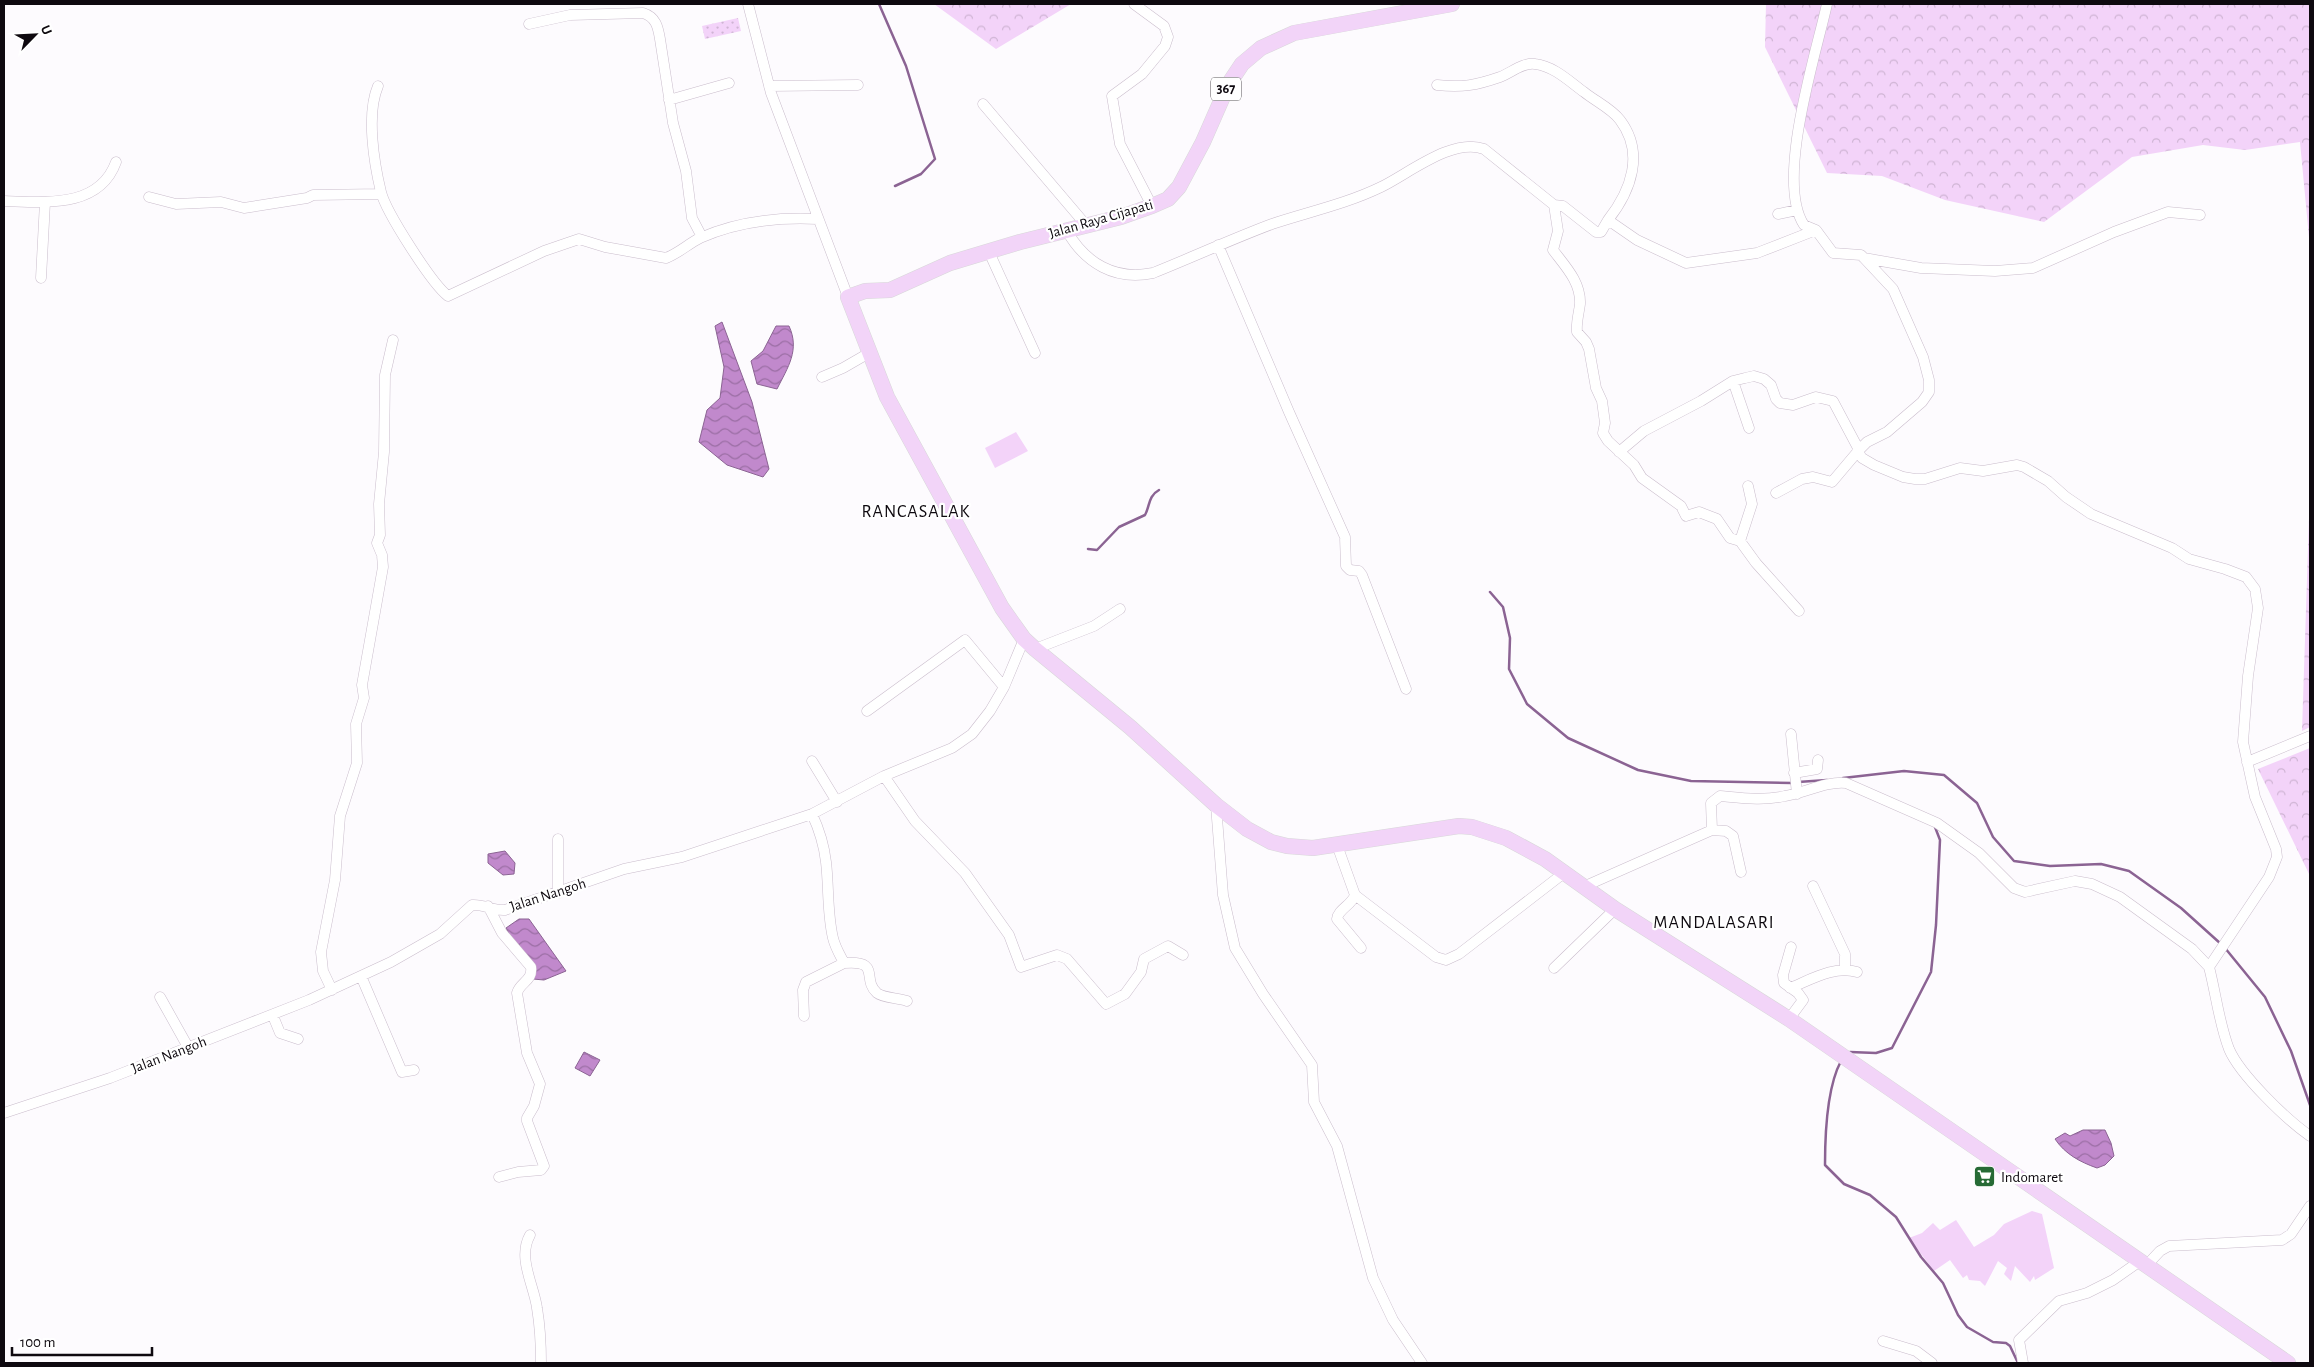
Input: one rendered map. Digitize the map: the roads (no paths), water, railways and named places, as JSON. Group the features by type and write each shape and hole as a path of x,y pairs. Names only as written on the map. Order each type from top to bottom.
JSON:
{"main road":[{"name":"Jalan Raya Cijapati","path":"848,297 859,292 890,290 937,268 992,258 1020,242 1067,231 1152,206 1168,199 1179,187 1203,142 1228,85 1242,64 1260,48 1294,33 1452,4"},
{"path":"848,297 887,397 1002,608 1029,644 1130,727 1216,805 1246,829 1270,842 1287,846 1313,848 1451,826 1472,827 1528,848 1615,909 1789,1019 2280,1361"}],"street":[{"path":"748,4 769,86 848,297"},
{"path":"1134,4 1164,26 1168,37 1165,46 1142,74 1115,92 1112,98 1120,144 1152,206"},
{"path":"1776,493 1802,479 1813,477 1832,482 1858,451 1872,440 1887,432 1922,402 1927,397 1929,386 1923,356 1893,289 1861,255 1833,253 1816,230 1804,225 1795,203 1795,142 1827,4"},
{"path":"529,24 570,16 624,12 649,14 657,25 659,32 669,100 686,171 692,218 702,237"},
{"path":"1067,231 1075,245 1090,261 1107,269 1138,276 1153,273 1218,245 1380,188 1410,169 1464,146 1484,150 1554,205 1564,206 1596,232 1601,232 1621,204 1633,176 1632,145 1619,118 1560,74 1535,64 1525,65 1502,76 1462,88 1437,85"},
{"path":"669,100 729,83"},
{"path":"769,86 858,85"},
{"path":"378,86 374,97 373,136 382,194 422,266 448,296 544,251 580,238 605,247 666,258 702,237 734,226 790,217 818,219"},
{"path":"982,104 1086,225"},
{"path":"4,200 58,202 83,195 101,186 111,175 116,162"},
{"path":"149,197 176,204 220,202 244,208 314,196 382,194"},
{"path":"41,278 45,202"},
{"path":"1554,205 1558,231 1553,250 1575,282 1580,304 1577,332 1586,342 1589,349 1596,388 1602,401 1605,423 1603,433 1619,452 1634,465 1642,478 1681,506 1686,516 1699,512 1717,520 1730,538 1740,541 1799,611"},
{"path":"1778,214 1798,210"},
{"path":"1864,258 1922,268 1995,271 2033,268 2123,229 2168,212 2200,215"},
{"path":"1608,220 1637,240 1686,263 1757,253 1816,230"},
{"path":"1218,245 1345,537 1346,566 1350,570 1358,571 1362,575 1406,689"},
{"path":"992,258 1035,353"},
{"path":"332,990 323,971 321,952 335,880 340,816 357,764 356,724 364,698 362,685 383,566 382,555 377,543 380,535 379,504 384,452 385,375 393,340"},
{"path":"822,377 843,368 869,353"},
{"path":"1619,452 1644,431 1733,381 1754,376 1764,379 1771,385 1776,399 1788,404 1800,404 1816,397 1833,401 1862,458 1903,477 1926,479 1960,468 1984,471 2017,465 2024,467 2048,480 2066,497 2091,514 2172,548 2189,560 2225,569 2246,577 2255,589 2258,608 2248,676 2243,731 2247,762 2255,797 2276,849 2277,857 2269,877 2209,967"},
{"path":"1733,381 1749,428"},
{"path":"1740,541 1752,504 1748,486"},
{"path":"1029,644 1094,626 1120,609"},
{"path":"867,711 965,640 1004,687"},
{"name":"Jalan Nangoh","path":"4,1113 110,1078 274,1016 361,976 440,934 472,905 505,910 624,869 695,853 812,814 884,776 939,754 965,740 986,717 1029,644"},
{"path":"1791,734 1796,791"},
{"path":"2247,762 2310,736"},
{"path":"1795,774 1817,769 1818,760"},
{"path":"812,761 837,802"},
{"path":"884,776 915,821 965,873 1009,935 1021,967 1057,955 1067,959 1106,1004 1125,994 1141,972 1144,959 1148,956 1168,946 1182,955"},
{"path":"1712,830 1711,803 1717,796 1761,800 1840,783 1854,786 1938,823 1978,852 2014,888 2025,892 2075,881 2092,884 2120,897 2202,956 2209,967 2224,1034 2233,1057 2262,1092 2310,1136"},
{"path":"1216,805 1223,895 1235,948 1263,994 1312,1066 1314,1102 1337,1146 1373,1278 1393,1320 1422,1363"},
{"path":"812,814 818,828 826,860 828,911 833,940 844,963"},
{"path":"1583,887 1712,830 1726,831 1733,836 1741,872"},
{"path":"558,839 558,892"},
{"path":"1337,845 1355,895 1436,956 1446,960 1459,954 1564,873"},
{"path":"1813,886 1845,954 1845,970"},
{"path":"1355,895 1353,901 1336,916 1361,948"},
{"path":"488,906 502,933 532,967 532,972 527,982 518,988 517,993 526,1053 540,1084 534,1106 527,1121 544,1166 541,1170 518,1172 499,1177"},
{"path":"1554,968 1615,909"},
{"path":"1789,1019 1803,1000 1784,983 1783,975 1791,948"},
{"path":"804,1016 802,990 806,982 844,963 861,963 866,966 874,989 878,994 907,1001"},
{"path":"1790,988 1816,977 1845,970 1857,972"},
{"path":"361,976 402,1072 414,1070"},
{"path":"160,996 188,1047"},
{"path":"274,1016 280,1033 298,1038"},
{"path":"2026,1362 2020,1340 2059,1301 2087,1293 2143,1264 2170,1246 2282,1240 2291,1234 2310,1206"},
{"path":"530,1236 526,1259 538,1308 541,1363"},
{"path":"1882,1341 1916,1351 1932,1363"}],"water":[{"path":"722,322 752,402 769,469 763,477 727,465 699,442 707,410 720,398 724,367 715,326"},
{"path":"776,326 789,326 793,343 791,358 777,389 757,384 751,361 763,351"},
{"path":"505,851 515,863 514,874 503,875 488,863 488,854"},
{"path":"519,919 529,919 566,971 544,980 533,979 506,928"},
{"path":"584,1052 600,1060 590,1076 575,1068"},
{"path":"2083,1130 2105,1130 2114,1156 2105,1165 2097,1168 2079,1160 2063,1149 2055,1139 2065,1133 2070,1136"}],"waterway":[{"path":"879,4 906,66 935,159 921,174 895,186"},
{"path":"1088,549 1097,550 1119,527 1145,515 1151,498 1159,490"},
{"path":"1490,592 1503,607 1510,638 1509,669 1527,704 1568,738 1638,770 1691,781 1792,783"},
{"path":"1843,778 1904,771 1944,775 1977,803 1993,837 2014,861 2050,866 2101,864 2129,871 2181,908 2221,944"},
{"path":"1798,782 1827,780"},
{"path":"1850,1052 1876,1053 1892,1048 1931,972 1936,925 1940,840 1935,827"},
{"path":"2225,948 2265,997 2291,1051 2310,1105"},
{"path":"1841,1061 1836,1072 1830,1097 1826,1126 1825,1165 1844,1184 1870,1195 1896,1217 1921,1257 1943,1283 1958,1315 1967,1327 1993,1342 2006,1343 2010,1346 2018,1363"}],"place":[{"name":"Indomaret","path":"1985,1177"}],"district":[{"name":"RANCASALAK","path":"916,512"},
{"name":"MANDALASARI","path":"1714,923"}]}
